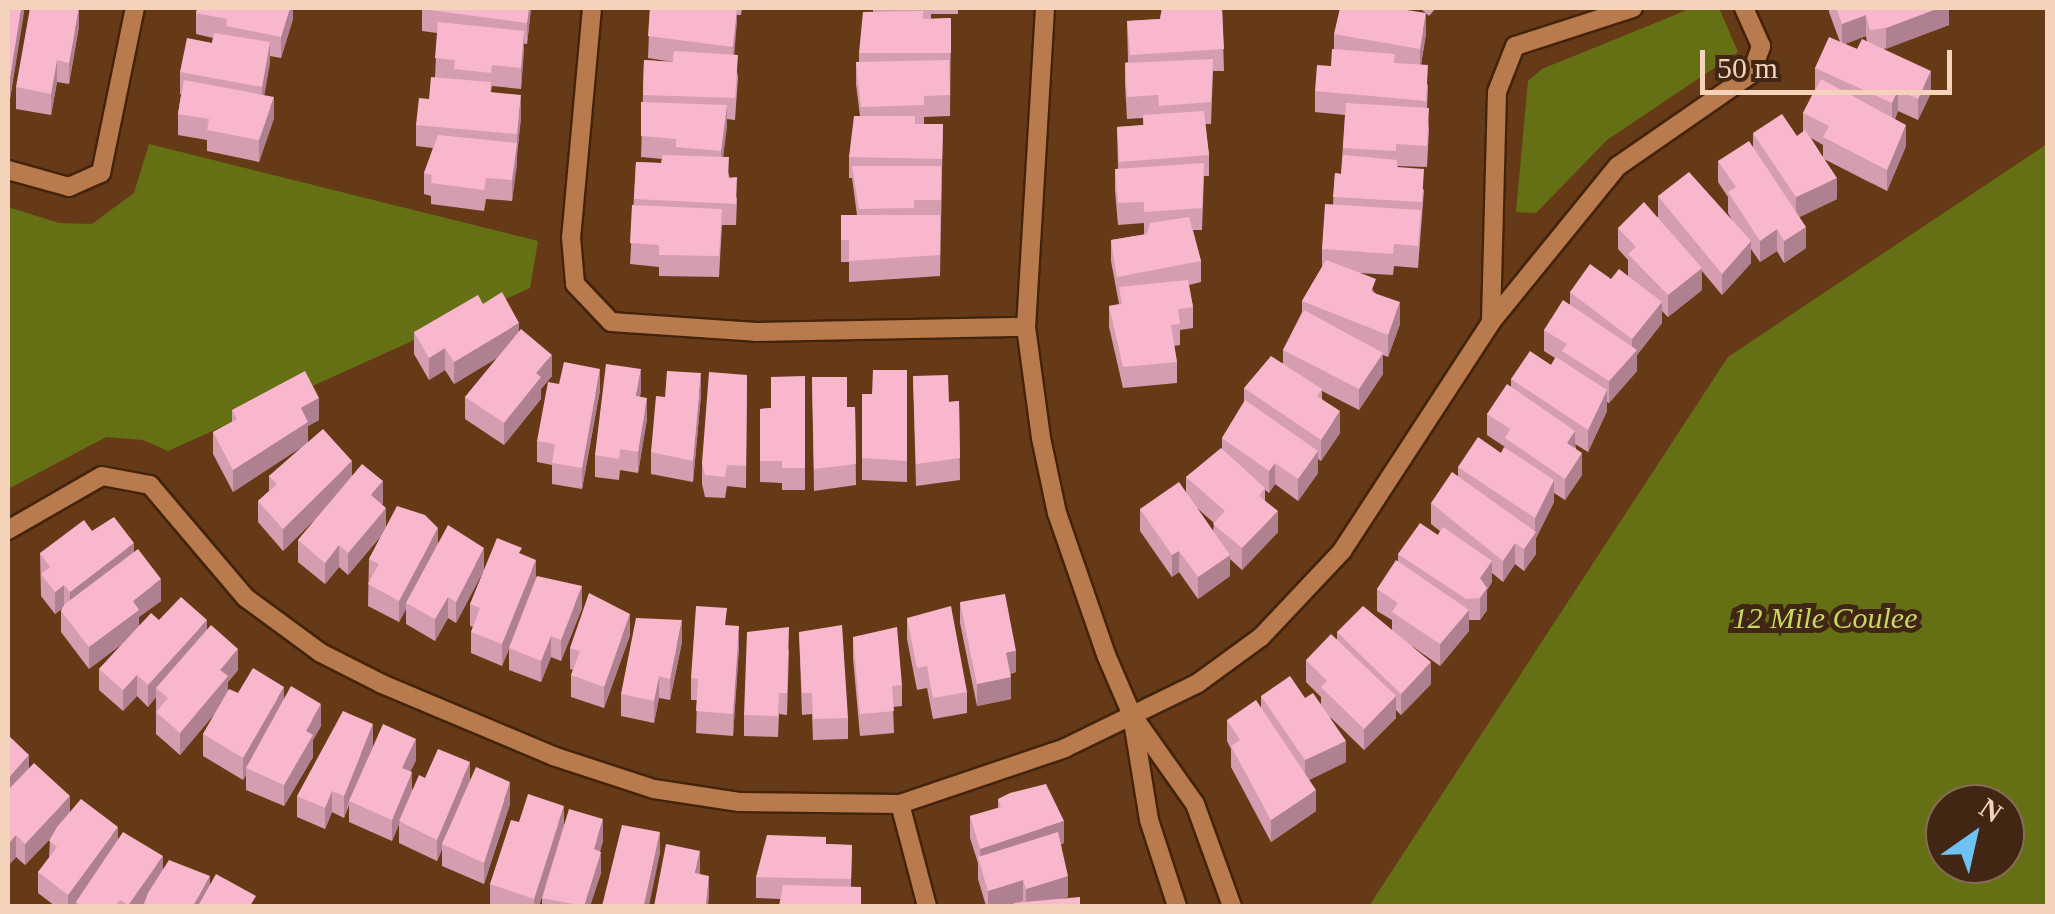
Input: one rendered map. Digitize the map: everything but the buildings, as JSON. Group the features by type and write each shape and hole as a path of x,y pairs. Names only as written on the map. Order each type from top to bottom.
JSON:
{"street":[{"path":"8,170 69,186 101,172 135,8"},
{"path":"592,8 571,237 575,284 611,322 756,332 1026,326"},
{"path":"1045,8 1026,326 1058,513 1132,715 1149,820 1177,906"},
{"path":"1492,322 1498,92 1515,46 1633,8"},
{"path":"8,530 102,476 150,485 246,598 320,654 382,684 553,756 654,789 739,802 900,804 1065,748 1132,715 1231,661 1318,582 1492,322 1569,218 1618,166 1751,74 1760,46 1744,8"},
{"path":"1132,715 1195,804 1232,906"},
{"path":"900,804 927,906"}],"green space":[{"path":"1692,8 1719,8 1738,52 1607,140 1536,213 1516,212 1528,81 1542,69"},
{"path":"149,144 538,241 530,288 168,451 143,440 106,437 10,488 8,207 59,223 92,224 134,193"},
{"name":"12 Mile Coulee","path":"2047,144 2047,906 1369,906 1728,357"}]}
